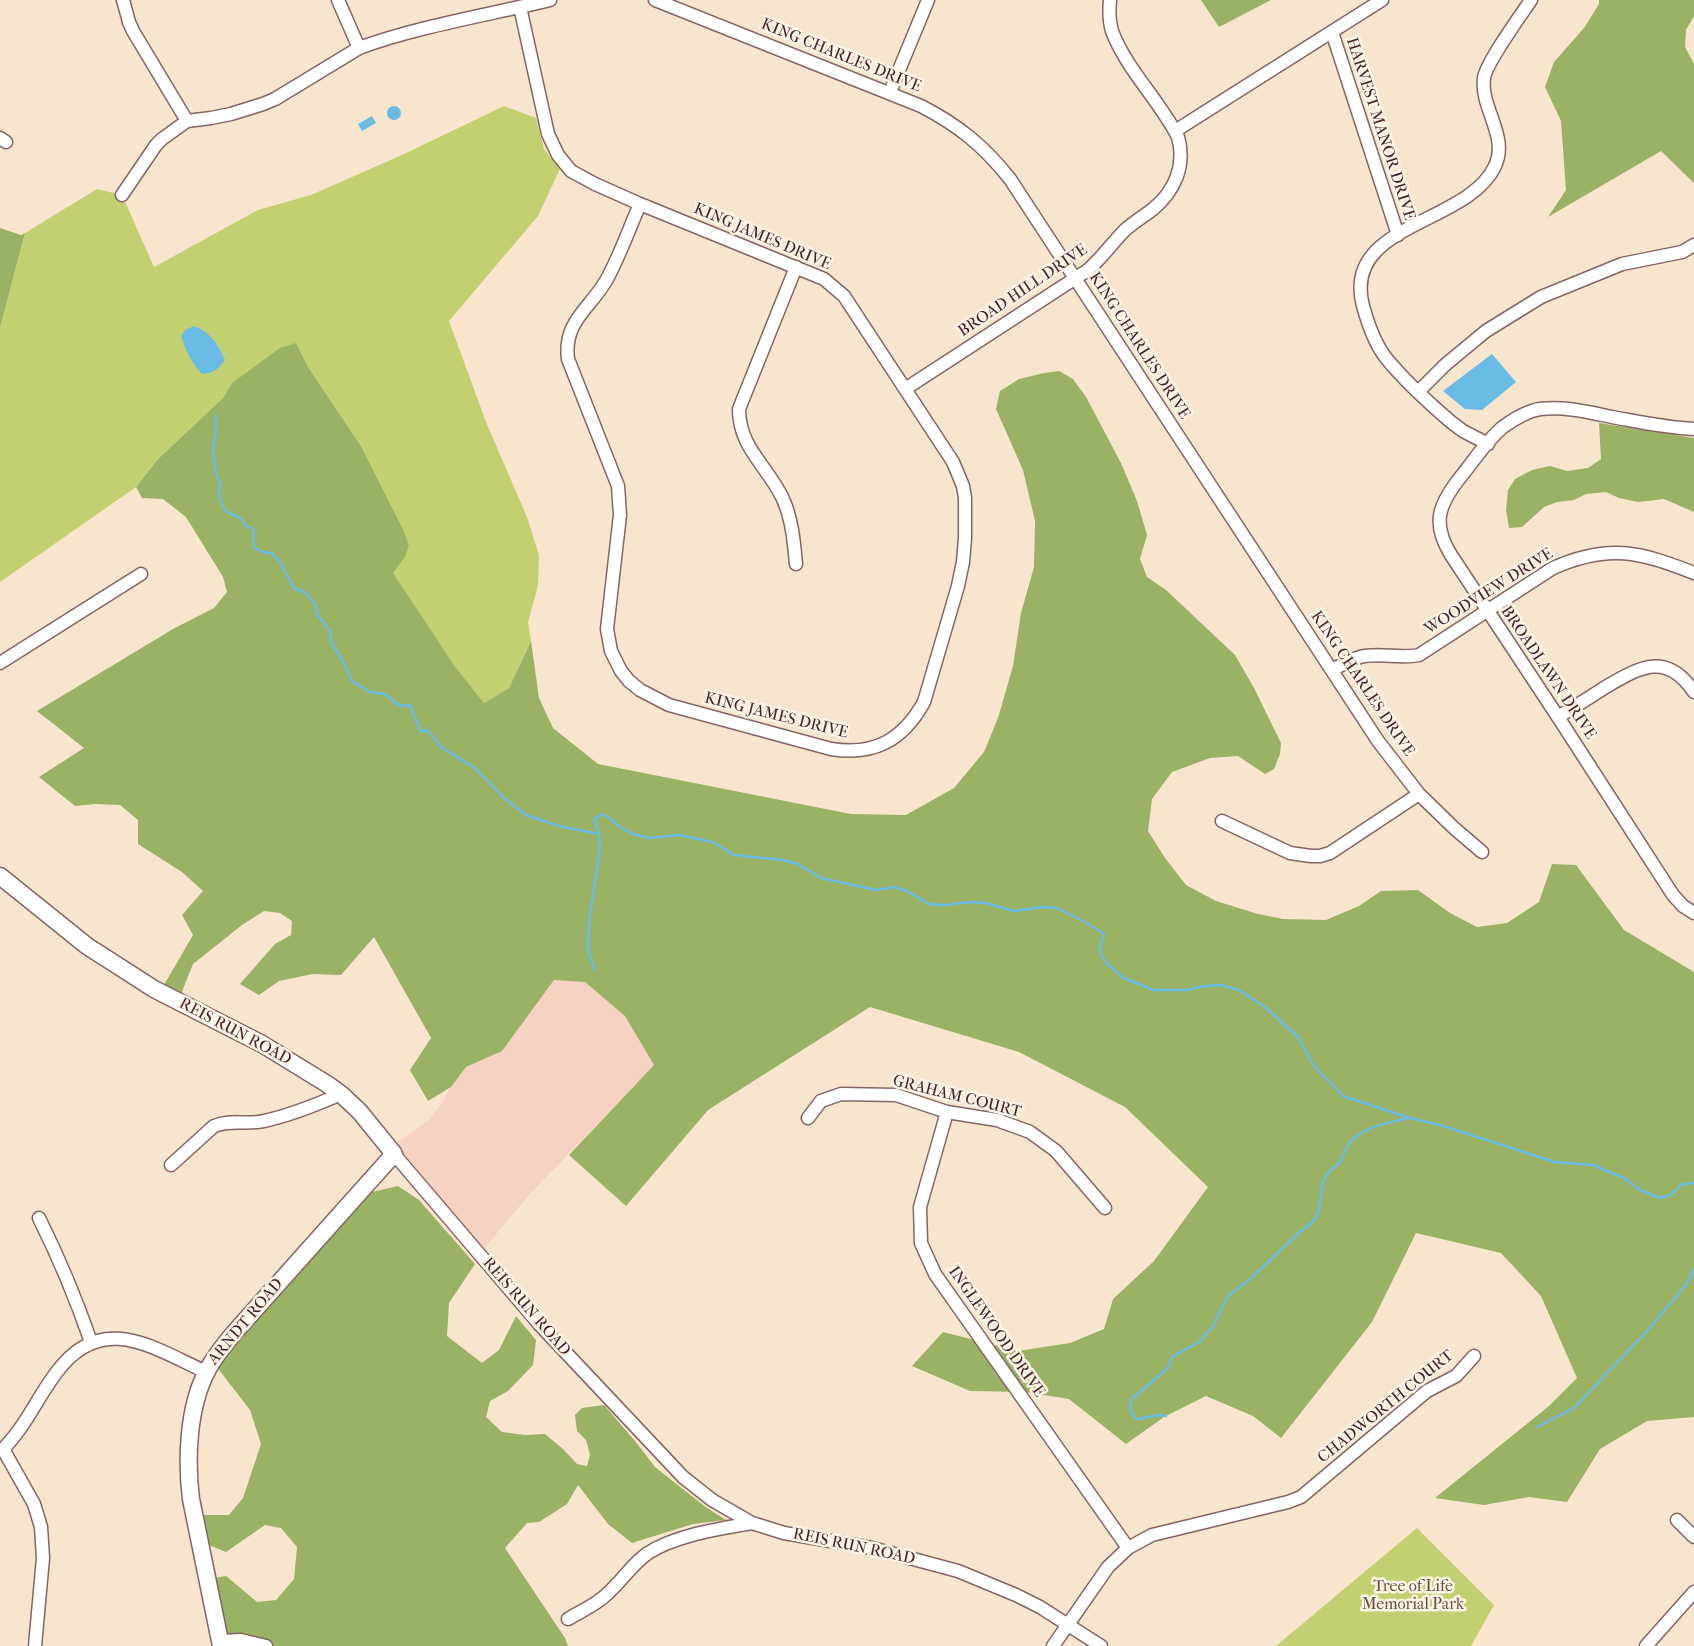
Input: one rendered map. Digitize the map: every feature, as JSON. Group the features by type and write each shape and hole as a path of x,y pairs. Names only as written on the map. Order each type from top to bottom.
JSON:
{"main road":[{"name":"REIS RUN ROAD","path":"0,876 87,946 154,989 262,1044 341,1094 360,1112 394,1154"},
{"name":"ARNDT ROAD","path":"221,1644 191,1499 189,1480 191,1431 195,1406 206,1372 213,1359 234,1333 394,1154"}],"street":[{"path":"123,0 129,22 137,38 187,121"},
{"path":"338,0 359,48"},
{"path":"122,195 162,138 187,121 210,118 263,104 290,91 359,48 395,36 550,0"},
{"name":"KING CHARLES DRIVE","path":"655,0 890,92 941,116 988,152 1010,179 1076,278 1378,741 1419,794 1482,852"},
{"path":"890,92 928,0"},
{"name":"BROAD HILL DRIVE","path":"905,389 1076,278 1096,263 1118,236 1164,198 1178,177 1181,165 1180,144 1175,130 1120,47 1112,30 1109,16 1110,0"},
{"path":"1175,130 1382,0"},
{"path":"1488,444 1463,431 1451,422 1386,358 1368,321 1360,296 1359,286 1363,268 1378,249 1398,235 1474,191 1491,174 1498,158 1499,141 1486,97 1484,78 1489,65 1531,0"},
{"name":"KING JAMES DRIVE","path":"520,7 544,121 552,144 571,171 582,178 640,204 824,278 844,296 953,462 963,486 966,512 964,554 958,586 924,702 906,729 885,744 856,752 843,751 795,740 669,705 640,690 629,681 615,661 607,629 620,515 618,486 568,359 566,347 572,326 607,280 640,204"},
{"name":"HARVEST MANOR DRIVE","path":"1332,32 1398,235"},
{"path":"1419,391 1445,365 1486,331 1541,297 1622,264 1682,252 1694,245"},
{"path":"796,267 739,409 739,423 746,441 771,478 787,510 796,564"},
{"name":"BROADLAWN DRIVE","path":"1694,429 1666,427 1570,408 1540,409 1515,419 1495,434 1446,498 1442,506 1439,522 1441,538 1445,545 1673,895 1683,906 1694,913"},
{"name":"WOODVIEW DRIVE","path":"1332,670 1362,656 1406,657 1419,655 1553,568 1591,555 1613,552 1648,556 1694,573"},
{"path":"0,663 141,574"},
{"path":"1558,717 1627,674 1645,667 1662,668 1671,671 1684,680 1694,692"},
{"path":"1222,821 1290,853 1320,856 1338,849 1419,794"},
{"path":"171,1165 214,1126 222,1123 261,1122 306,1108 341,1094"},
{"name":"GRAHAM COURT","path":"808,1118 821,1101 841,1094 896,1095 946,1112 997,1120 1030,1132 1056,1151 1105,1208"},
{"name":"INGLEWOOD DRIVE","path":"946,1112 920,1207 921,1243 935,1274 1128,1548"},
{"name":"REIS RUN ROAD","path":"394,1154 539,1324 683,1477 712,1500 752,1523 784,1532 872,1548 958,1571 1016,1595 1068,1624 1101,1646"},
{"path":"39,1218 72,1289 91,1342"},
{"path":"35,1646 43,1558 41,1527 31,1498 2,1449 22,1428 59,1369 79,1350 91,1342 114,1339 144,1343 206,1372"},
{"name":"CHADWORTH COURT","path":"1053,1646 1108,1567 1128,1548 1152,1535 1288,1502 1301,1497 1427,1391 1456,1376 1474,1356"},
{"path":"1677,1520 1694,1537"},
{"path":"568,1619 606,1595 636,1564 655,1549 677,1540 712,1530 752,1523"},
{"path":"1646,1646 1694,1592"},
{"path":"221,1644 241,1640 266,1646"}],"shaded area":[{"path":"554,980 585,982 625,1016 654,1065 528,1196 483,1250 394,1144 429,1120 466,1067 502,1051"}],"green space":[{"path":"1201,0 1271,0 1219,27"},
{"path":"1599,0 1694,0 1694,16 1686,30 1685,47 1694,64 1694,183 1661,151 1548,217 1566,190 1561,121 1545,87 1554,62 1584,28 1599,4"},
{"path":"504,106 536,118 544,149 560,169 538,216 449,321 486,422 527,517 539,555 538,586 528,622 531,641 509,688 484,703 454,665 392,573 405,557 409,546 404,531 361,446 308,367 296,343 232,383 223,398 158,459 136,487 0,582 0,328 25,233 97,189 122,195 154,267 258,210 311,195 402,155"},
{"path":"0,228 21,235 25,233 0,328"},
{"path":"296,343 308,367 361,446 404,531 409,546 405,557 393,573 454,665 484,703 509,688 531,641 539,698 553,728 598,764 851,814 906,815 954,788 984,752 998,718 1013,666 1021,613 1034,567 1035,521 1023,470 996,409 1000,391 1019,379 1044,373 1059,371 1073,379 1086,397 1121,463 1137,501 1147,535 1140,559 1147,577 1166,590 1235,655 1254,688 1281,743 1280,754 1274,769 1265,774 1238,756 1210,758 1172,772 1152,799 1148,831 1165,858 1186,885 1216,901 1258,914 1283,919 1326,920 1359,906 1381,891 1418,890 1450,913 1477,927 1507,923 1539,902 1552,864 1576,865 1624,930 1694,972 1694,1417 1647,1421 1600,1449 1567,1502 1529,1497 1484,1505 1435,1498 1549,1406 1577,1378 1541,1296 1501,1253 1416,1233 1372,1322 1281,1438 1253,1416 1206,1396 1164,1417 1126,1444 1069,1399 1026,1392 970,1391 912,1366 943,1332 1018,1351 1070,1343 1104,1329 1113,1299 1154,1261 1208,1187 1125,1107 1019,1052 870,1007 708,1110 626,1206 569,1155 654,1065 625,1016 585,982 554,980 502,1051 466,1067 451,1087 428,1101 410,1070 431,1038 374,937 341,975 313,974 279,981 259,995 240,984 275,944 291,935 292,921 280,913 264,911 242,925 193,964 181,994 164,985 193,935 182,915 203,891 182,872 138,844 138,820 120,805 95,804 75,806 39,777 84,748 37,711 173,629 214,608 227,592 223,577 186,517 163,499 142,498 136,487 158,459 223,398 232,383 280,348"},
{"path":"1599,423 1694,438 1694,512 1664,499 1638,502 1619,498 1606,492 1586,494 1574,500 1557,502 1544,507 1522,527 1509,528 1506,510 1508,490 1515,479 1532,470 1550,466 1567,471 1588,468 1601,459"},
{"path":"398,1186 419,1200 475,1264 449,1303 447,1336 482,1363 499,1350 516,1316 536,1340 533,1365 508,1391 490,1401 486,1417 502,1432 525,1435 545,1434 577,1464 587,1466 590,1455 586,1440 577,1431 575,1415 582,1408 604,1405 655,1467 707,1508 726,1520 693,1524 632,1543 608,1524 578,1485 567,1504 539,1522 527,1523 505,1548 565,1638 568,1646 225,1646 215,1578 226,1576 257,1602 276,1600 294,1579 297,1547 281,1528 265,1525 226,1552 206,1544 203,1515 229,1515 243,1498 261,1444 250,1410 216,1366 372,1192"},
{"name":"Tree of Life Memorial Park","path":"1417,1528 1494,1605 1471,1646 1276,1646"}],"water":[{"path":"394,106 399,108 401,113 399,118 394,120 389,118 387,113 389,108"},
{"path":"372,116 376,123 362,131 358,124"},
{"path":"194,326 204,331 213,339 225,360 218,369 212,372 202,374 192,361 185,347 181,336 185,330"},
{"path":"1492,354 1516,382 1482,410 1465,409 1443,391"}],"waterway":[{"path":"216,416 216,433 213,449 216,474 220,483 219,494 222,505 227,512 241,518 245,525 253,529 254,547 262,552 272,553 280,562 294,588 306,593 315,604 317,614 330,631 331,642 352,681 370,692 384,694 402,706 410,705 421,732 427,730 442,748 474,767 504,798 526,815 559,826 599,834 594,819 602,814 633,834 649,838 679,835 713,842 734,855 783,860 798,864 821,878 876,890 894,887 907,891 929,904 986,903 1014,911 1043,907 1057,908 1104,934 1100,948 1101,954 1106,963 1124,978 1154,990 1187,990 1221,985 1239,990 1265,1007 1298,1037 1314,1066 1343,1096 1555,1162 1593,1165 1624,1178 1640,1190 1660,1198 1671,1195 1682,1184 1694,1183"},
{"path":"595,971 588,949 589,920 600,848 599,834"},
{"path":"1166,1416 1158,1415 1136,1419 1130,1410 1132,1399 1168,1368 1172,1357 1199,1342 1212,1328 1228,1296 1248,1281 1315,1219 1320,1207 1325,1177 1338,1164 1351,1141 1370,1128 1408,1118"},
{"path":"1537,1427 1574,1408 1648,1330 1688,1282 1694,1268"}]}
